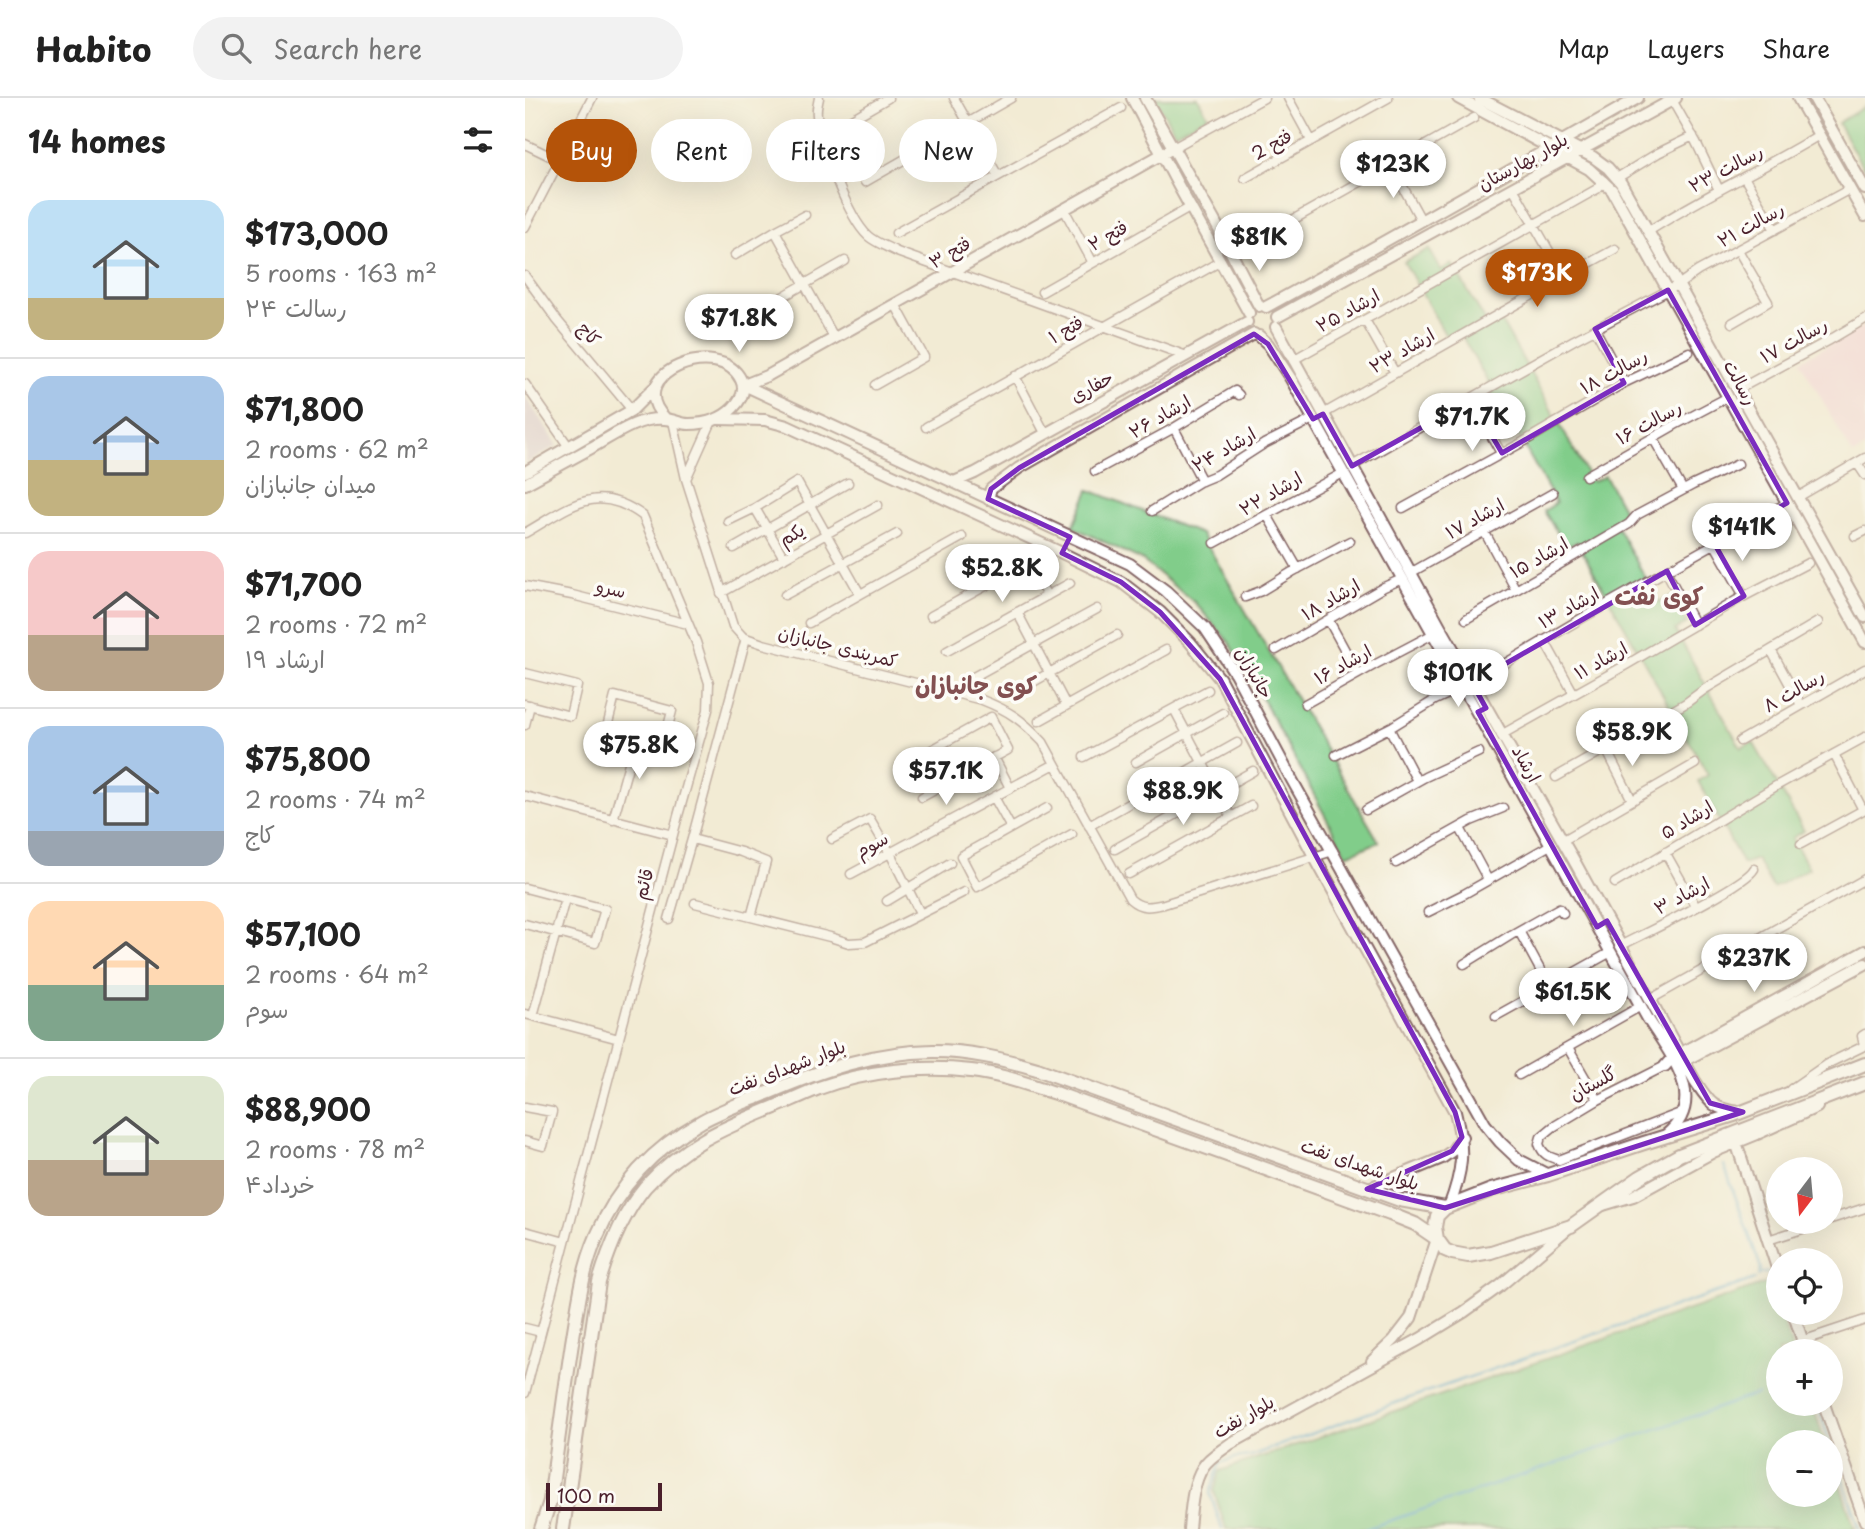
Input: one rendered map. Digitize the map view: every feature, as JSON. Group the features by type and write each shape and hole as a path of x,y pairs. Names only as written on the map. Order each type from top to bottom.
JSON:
{"main road":[{"name":"بلوار شهدای نفت","path":"541,1529 550,1501 581,1284 594,1242 612,1206 634,1175 678,1135 712,1116 802,1078 837,1066 889,1055 933,1051 981,1055 1037,1069 1400,1200 1447,1208"},
{"path":"1437,1239 1437,1216 1447,1208 1491,1190 1548,1175 1743,1112 1865,1064"},
{"name":"بلوار شهدای نفت","path":"563,1529 599,1282 616,1233 631,1207 661,1171 691,1146 735,1123 819,1088 865,1075 916,1070 969,1071 1010,1079 1390,1214 1415,1224 1437,1239 1445,1250 1468,1256 1491,1252 1571,1226 1640,1177 1679,1155 1865,1083"}],"street":[{"path":"819,98 817,115 823,140 843,197 857,224 869,237 897,252 1184,355"},
{"path":"852,119 888,98"},
{"path":"954,98 966,119"},
{"path":"975,119 1011,98"},
{"path":"1132,98 1221,261 1255,312"},
{"path":"1145,98 1232,254 1255,312 1248,327 1257,335 1269,335 1276,322 1271,309 1255,312"},
{"path":"1173,148 1264,98"},
{"path":"1288,98 1311,140"},
{"name":"فتح 2","path":"1245,178 1388,98"},
{"name":"رسالت","path":"1458,98 1589,169 1612,190 1673,287 1793,500 1865,617"},
{"name":"رسالت","path":"1479,98 1593,157 1608,168 1649,231 1673,287"},
{"name":"بلوار بهارستان","path":"1255,312 1370,251 1638,98"},
{"path":"1798,98 1865,216"},
{"path":"1814,98 1865,189"},
{"path":"580,119 590,99"},
{"path":"1674,99 1719,190"},
{"name":"بلوار بهارستان","path":"1276,322 1674,99"},
{"path":"896,233 1121,108"},
{"path":"1232,254 1474,118"},
{"name":"رسالت ۲۳","path":"1649,231 1819,135"},
{"path":"1617,178 1693,136"},
{"path":"525,144 546,154"},
{"name":"فتح ۳","path":"744,385 769,375 835,339 1173,148"},
{"path":"1391,165 1421,220"},
{"path":"1745,177 1775,230"},
{"name":"ارشاد ۲۵","path":"1293,360 1597,189 1604,181"},
{"path":"526,222 548,182"},
{"path":"1513,188 1565,276"},
{"name":"رسالت ۲۱","path":"1531,364 1850,188"},
{"name":"فتح ۲","path":"1042,292 1191,207"},
{"path":"1064,209 1093,263"},
{"path":"735,255 805,215"},
{"path":"775,231 835,339"},
{"name":"ارشاد ۲۳","path":"1318,417 1615,249"},
{"path":"1732,323 1768,302 1738,250"},
{"path":"730,327 845,261"},
{"name":"فتح ۱","path":"926,427 1221,261"},
{"name":"کاج","path":"525,276 557,320 632,410"},
{"path":"875,385 924,357 895,304"},
{"name":"حفاری","path":"954,482 975,473 1184,355 1255,312"},
{"name":"رسالت ۱۷","path":"1733,394 1865,319"},
{"path":"1365,320 1395,373"},
{"name":"ارشاد","path":"1276,322 1318,417 1676,1061"},
{"path":"1595,329 1624,383"},
{"name":"ارشاد","path":"1257,335 1268,344 1318,417"},
{"name":"حفاری","path":"988,499 991,489 1019,468 1257,335"},
{"name":"رسالت ۱۸","path":"1403,508 1624,383 1689,352"},
{"path":"525,472 632,410 660,379 680,365 709,361 726,365 738,373 744,385 738,403 715,420 701,424 683,424 669,420 657,411 653,400 654,388"},
{"name":"ارشاد ۲۲","path":"1215,543 1531,364"},
{"path":"1015,376 1045,433"},
{"path":"525,384 569,447"},
{"name":"جانبازان","path":"744,385 1130,564 1167,591 1205,628 1235,673 1485,1124 1519,1160 1548,1175"},
{"name":"ارشاد ۲۶","path":"1095,471 1235,391 1239,395"},
{"name":"رسالت ۱۶","path":"1586,476 1733,394"},
{"path":"1471,400 1501,453"},
{"name":"ارشاد ۲۴","path":"1152,511 1264,444 1318,417"},
{"path":"669,420 721,593 733,626 746,638 669,919"},
{"path":"525,484 633,425 669,420"},
{"path":"686,479 715,420"},
{"name":"جانبازان","path":"715,420 765,420 787,425 1062,553 1121,582 1160,612 1190,642 1220,679 1455,1112 1462,1137 1462,1156 1459,1174 1447,1208"},
{"path":"1174,428 1202,481"},
{"path":"1653,438 1683,490"},
{"name":"ارشاد ۱۳","path":"1336,755 1389,728 1435,700 1468,685 1865,458"},
{"path":"1857,463 1865,475"},
{"name":"ارشاد ۱۵","path":"1466,619 1629,524 1637,515 1738,464"},
{"path":"728,521 797,482 860,594"},
{"path":"734,548 848,484"},
{"name":"ارشاد ۱۷","path":"1407,576 1553,493"},
{"name":"قائم","path":"525,533 580,502 604,498 628,505 643,516 696,642 709,683 708,710 526,1387"},
{"name":"رسالت","path":"1793,500 1865,642"},
{"name":"یکم","path":"721,593 878,505"},
{"path":"755,508 784,558"},
{"path":"1267,515 1298,569"},
{"path":"1484,531 1516,590"},
{"path":"1855,537 1865,531"},
{"path":"785,595 897,534"},
{"path":"809,623 962,537"},
{"path":"1062,553 1070,537"},
{"path":"1245,597 1261,591 1350,541"},
{"path":"1714,543 1744,596"},
{"path":"931,616 1029,562 1047,596"},
{"name":"ارشاد ۱۱","path":"1501,735 1744,596 1808,563"},
{"path":"1667,571 1695,625"},
{"name":"ارشاد ۱۸","path":"1276,650 1407,576"},
{"path":"947,651 1070,583"},
{"name":"سرو","path":"525,586 688,624"},
{"name":"ارشاد","path":"1423,605 1433,635 1468,685"},
{"path":"960,694 966,681 1097,609"},
{"path":"1017,612 1066,705"},
{"path":"1329,621 1358,674"},
{"path":"1556,777 1818,622"},
{"path":"1010,695 1117,635"},
{"name":"ارشاد ۱۶","path":"1305,704 1433,635"},
{"name":"کمربندی جانبازان","path":"746,638 982,700 1012,714 1043,742 1130,899 1146,908 1333,851"},
{"path":"1544,640 1574,694"},
{"path":"1039,720 1166,650"},
{"path":"1771,650 1801,705"},
{"name":"رسالت ۸","path":"1739,741 1865,669"},
{"path":"525,673 577,686 570,716 528,705 525,725"},
{"path":"1084,757 1208,690"},
{"path":"615,696 672,711 664,742 637,735 607,727 615,696"},
{"path":"1174,709 1231,817"},
{"name":"ارشاد","path":"1482,710 1501,735 1541,815"},
{"path":"1136,762 1223,713"},
{"path":"906,765 991,717 1008,750 922,797"},
{"path":"1389,728 1417,782"},
{"path":"613,820 637,735"},
{"name":"ارشاد ۵","path":"1615,883 1776,786 1865,737"},
{"path":"1089,826 1237,743"},
{"path":"1606,749 1632,800"},
{"path":"1366,810 1479,752"},
{"path":"1801,844 1864,810 1834,754"},
{"path":"994,757 1010,789"},
{"name":"سوم","path":"851,874 1055,764"},
{"path":"1428,912 1557,843 1695,764"},
{"path":"1115,849 1253,771"},
{"path":"525,796 673,835"},
{"path":"994,797 1011,828"},
{"path":"1129,874 1251,806"},
{"path":"1047,807 961,856 978,887 1072,834"},
{"path":"1396,863 1488,813 1503,808"},
{"path":"832,839 870,819 920,913"},
{"path":"1460,828 1488,880"},
{"path":"692,839 741,852 766,862 751,917"},
{"path":"1665,852 1696,907"},
{"path":"887,901 950,863"},
{"name":"ارشاد ۳","path":"1496,1016 1696,907 1752,874 1754,869"},
{"path":"1519,1075 1865,879"},
{"path":"525,888 605,909 595,943 525,924"},
{"path":"695,903 849,943 865,942 964,892"},
{"path":"565,899 529,1015 619,1039"},
{"path":"1464,964 1559,908 1563,913"},
{"path":"1519,931 1549,988"},
{"name":"گلستان","path":"1676,1061 1865,951"},
{"name":"گلستان","path":"1684,1112 1559,1160 1542,1152 1539,1144 1541,1137 1553,1127 1598,1100 1865,964"},
{"path":"1774,1101 1827,1064 1864,1046 1862,1036 1865,1034"},
{"path":"1568,1048 1598,1100"},
{"path":"1664,1137 1678,1125 1684,1112 1683,1078 1676,1061"},
{"path":"1676,1061 1710,1103 1724,1111 1743,1112"},
{"path":"1597,1207 1633,1196 1681,1168 1797,1117 1865,1083"},
{"path":"525,1107 552,1112 543,1146 525,1141"},
{"path":"1367,1189 1447,1155 1462,1137"},
{"path":"1736,1142 1771,1248"},
{"path":"1843,1215 1865,1208"},
{"path":"1362,1370 1464,1312 1500,1286 1571,1226"},
{"path":"525,1231 565,1242"},
{"path":"1768,1240 1787,1234"},
{"path":"1362,1370 1394,1340 1411,1318 1437,1239"},
{"path":"1820,1339 1865,1320"},
{"path":"525,1328 541,1332"},
{"name":"بلوار نفت","path":"1189,1529 1194,1491 1199,1474 1208,1461 1230,1444 1362,1370"},
{"path":"1828,1416 1865,1521"}],"highlighted area":[{"path":"1668,290 1787,503 1714,543 1744,596 1695,625 1667,571 1472,683 1486,708 1478,712 1597,927 1607,921 1710,1103 1743,1112 1445,1208 1367,1189 1452,1151 1462,1137 1455,1112 1220,679 1160,612 1121,582 1062,553 1070,537 988,499 991,489 1019,468 1254,334 1268,344 1313,419 1323,414 1352,466 1471,400 1502,453 1624,383 1595,329"}],"shaded area":[{"path":"1865,325 1865,448 1853,455 1800,361"},
{"path":"525,396 557,446 525,464"}],"green space":[{"path":"1155,98 1198,98 1208,116 1175,133"},
{"path":"1865,106 1865,171 1838,123"},
{"path":"1429,249 1441,270 1452,264 1488,325 1500,319 1592,482 1605,476 1627,516 1615,523 1659,602 1674,595 1687,623 1675,630 1741,748 1753,742 1804,831 1792,838 1809,868 1773,888 1756,859 1743,864 1698,781 1708,775 1577,542 1566,547 1544,511 1556,503 1513,426 1499,434 1480,402 1494,393 1459,331 1447,338 1404,262"},
{"path":"1089,490 1201,534 1379,842 1346,855 1229,642 1195,603 1142,560 1073,527"},
{"path":"1766,1283 1766,1325 1784,1325 1789,1339 1766,1339 1766,1416 1816,1416 1821,1430 1766,1430 1766,1507 1843,1507 1843,1494 1855,1529 1226,1529 1214,1491 1220,1471"}],"waterway":[{"path":"1724,1165 1761,1268 1759,1276"},
{"path":"1761,1273 1766,1273"},
{"path":"1222,1529 1210,1493 1220,1463 1250,1456 1755,1279"},
{"path":"1790,1325 1795,1339"},
{"path":"1366,1529 1758,1394"},
{"path":"1821,1416 1826,1430"},
{"path":"1843,1480 1860,1529"}],"district":[{"name":"کوی نفت","path":"1659,597"},
{"name":"کوی جانبازان","path":"976,686"}]}
